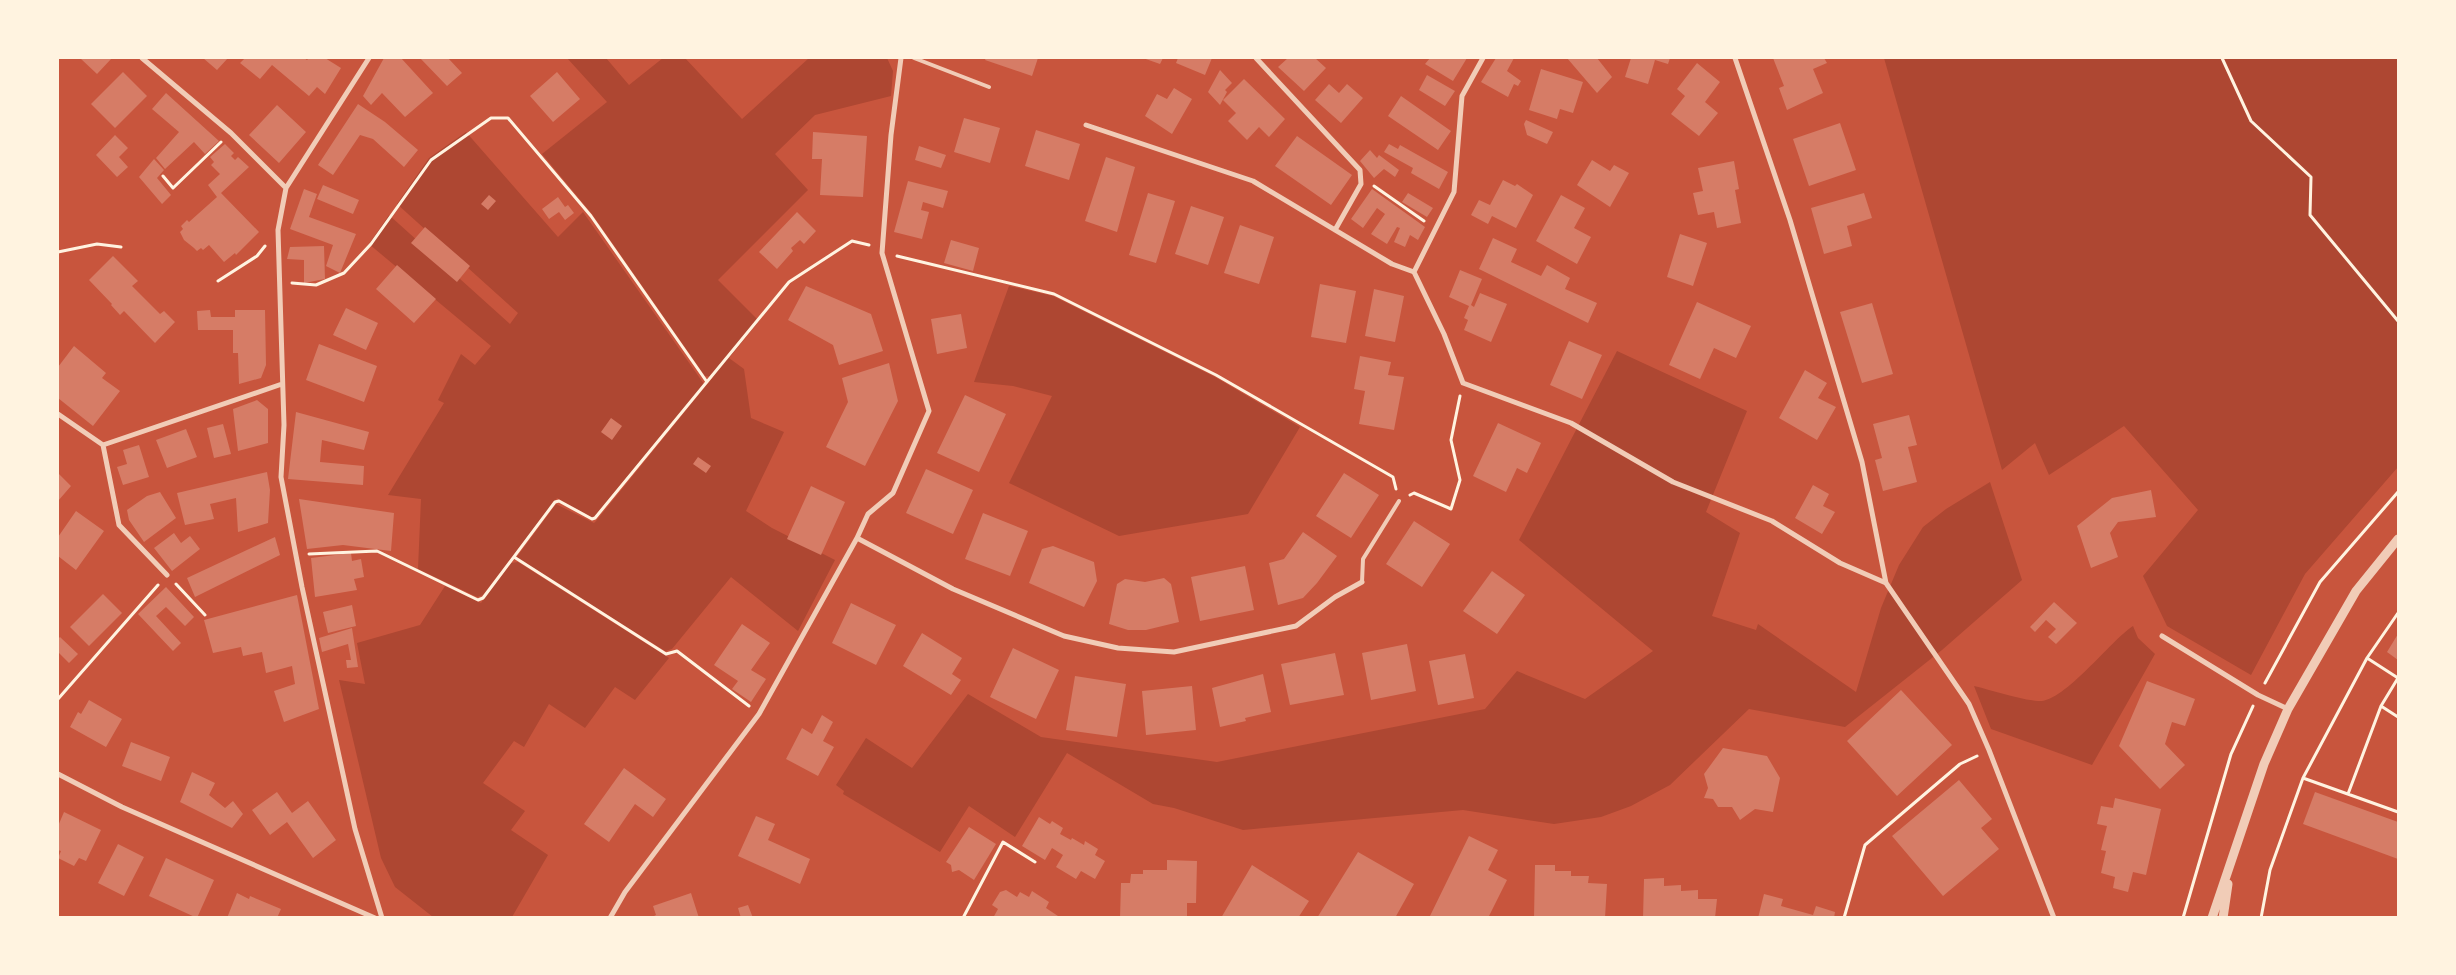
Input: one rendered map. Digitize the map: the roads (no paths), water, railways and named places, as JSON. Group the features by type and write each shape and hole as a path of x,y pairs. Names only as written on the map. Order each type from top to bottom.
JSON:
{"street":[{"path":"142,58 230,133 286,188"},
{"path":"369,58 286,188 278,230 284,425 281,478 355,829 382,918"},
{"path":"610,918 625,892 759,714 857,538 868,514 893,493 929,412 882,253 891,135 901,58"},
{"path":"1256,58 1360,170 1361,184 1335,230"},
{"path":"1414,272 1454,192 1462,96 1483,58"},
{"path":"1735,58 1790,220 1862,462 1886,583 1968,704 1989,750 2054,918"},
{"path":"1086,125 1253,181 1392,264 1414,272 1444,334 1463,383 1571,422 1673,482 1772,521 1840,563 1886,583"},
{"path":"103,445 282,384"},
{"path":"58,414 103,445 119,525 167,575"},
{"path":"857,538 953,589 1064,636 1118,648 1174,652 1296,626 1335,597 1362,582"},
{"path":"2212,918 2264,764 2288,709 2356,591 2398,539"},
{"path":"2162,636 2258,696 2288,709"},
{"path":"58,774 122,807 375,918"},
{"path":"2223,918 2232,859"}],"lane":[{"path":"914,58 989,87"},
{"path":"1362,582 1363,559 1400,501"}]}
